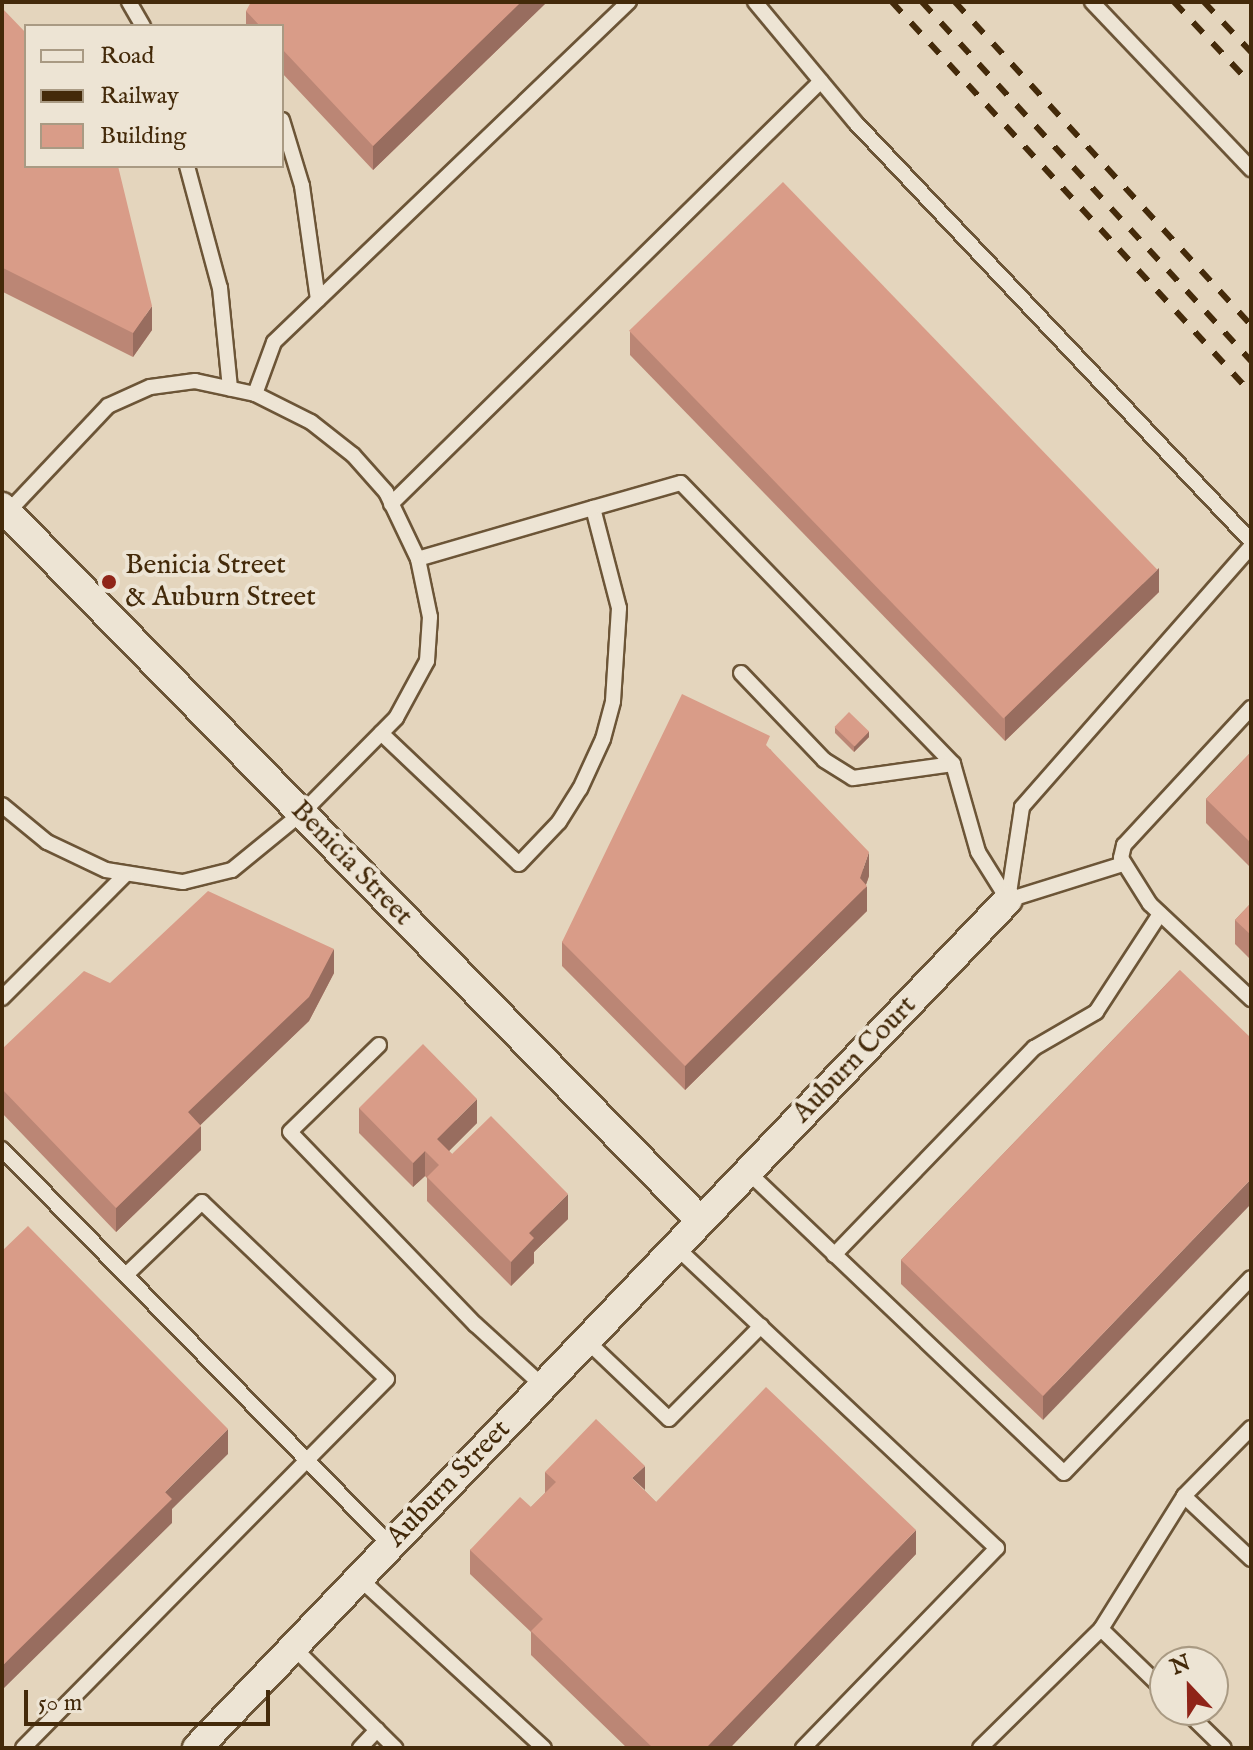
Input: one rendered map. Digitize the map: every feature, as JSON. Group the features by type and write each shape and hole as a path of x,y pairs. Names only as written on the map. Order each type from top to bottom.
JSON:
{"street":[{"name":"Benicia Street","path":"4,513 701,1221"},
{"name":"Auburn Court","path":"701,1221 1008,900"},
{"name":"Auburn Street","path":"197,1748 701,1221"}],"lane":[{"path":"129,2 142,24"},
{"path":"255,394 274,342 629,2"},
{"path":"755,2 821,81 1251,543 1022,807 1008,900"},
{"path":"1092,2 1251,169"},
{"path":"391,504 821,81"},
{"path":"284,127 302,186 318,300"},
{"path":"188,168 220,288 230,389"},
{"path":"2,805 47,842 126,874 183,882 215,877 232,870 302,813 381,733 415,689 427,661 430,617 418,559 391,504 353,455 311,422 255,394 195,381 150,387 108,406 4,513"},
{"path":"418,559 681,483 953,764 978,852 1008,900"},
{"path":"381,733 519,864 559,822 603,739 613,701 619,608 593,508"},
{"path":"741,673 824,760 853,778 953,764"},
{"path":"1251,708 1124,845 1123,864 1160,914 1251,999"},
{"path":"1008,900 1123,864"},
{"path":"2,998 126,874"},
{"path":"834,1255 1034,1048 1096,1012 1160,914"},
{"path":"379,1045 290,1132 476,1325 543,1386"},
{"path":"3,1152 390,1545"},
{"path":"748,1172 1064,1473 1251,1278"},
{"path":"23,1748 387,1379 202,1202 126,1275"},
{"path":"676,1247 997,1548 803,1748"},
{"path":"587,1341 669,1419 761,1326"},
{"path":"980,1748 1101,1629 1184,1496 1251,1428"},
{"path":"1184,1496 1251,1559"},
{"path":"359,1578 544,1748"},
{"path":"1101,1629 1149,1676"},
{"path":"293,1647 395,1748"},
{"path":"1201,1726 1224,1748"},
{"path":"360,1748 377,1730"}],"building":[{"path":"251,2 521,2 373,146 284,51 284,24 258,24 246,11"},
{"path":"2,8 24,31 24,168 118,168 152,306 133,333 2,269"},
{"path":"783,182 1157,570 1003,718 629,331"},
{"path":"682,694 770,736 766,745 869,852 860,878 867,886 685,1066 562,942"},
{"path":"849,712 869,731 855,747 834,727"},
{"path":"1251,752 1251,843 1206,799"},
{"path":"208,891 334,949 309,997 188,1112 201,1126 116,1208 2,1089 2,1049 84,971 110,983"},
{"path":"1251,903 1251,935 1235,920"},
{"path":"1180,970 1251,1038 1251,1179 1043,1396 901,1260"},
{"path":"423,1044 477,1099 437,1139 452,1154 491,1116 568,1194 529,1233 534,1238 511,1262 427,1177 439,1165 425,1151 413,1163 359,1108"},
{"path":"28,1226 228,1429 165,1492 172,1499 2,1666 2,1251"},
{"path":"766,1387 916,1530 706,1748 653,1748 531,1631 543,1619 470,1550 520,1497 531,1507 556,1482 545,1472 596,1419 645,1466 632,1478 656,1502"}],"railway":[{"path":"892,2 1251,393"},
{"path":"922,2 1251,361"},
{"path":"955,2 1251,325"},
{"path":"1174,2 1251,84"},
{"path":"1204,2 1251,52"}],"place":[{"name":"Benicia Street & Auburn Street","path":"109,582"}]}
